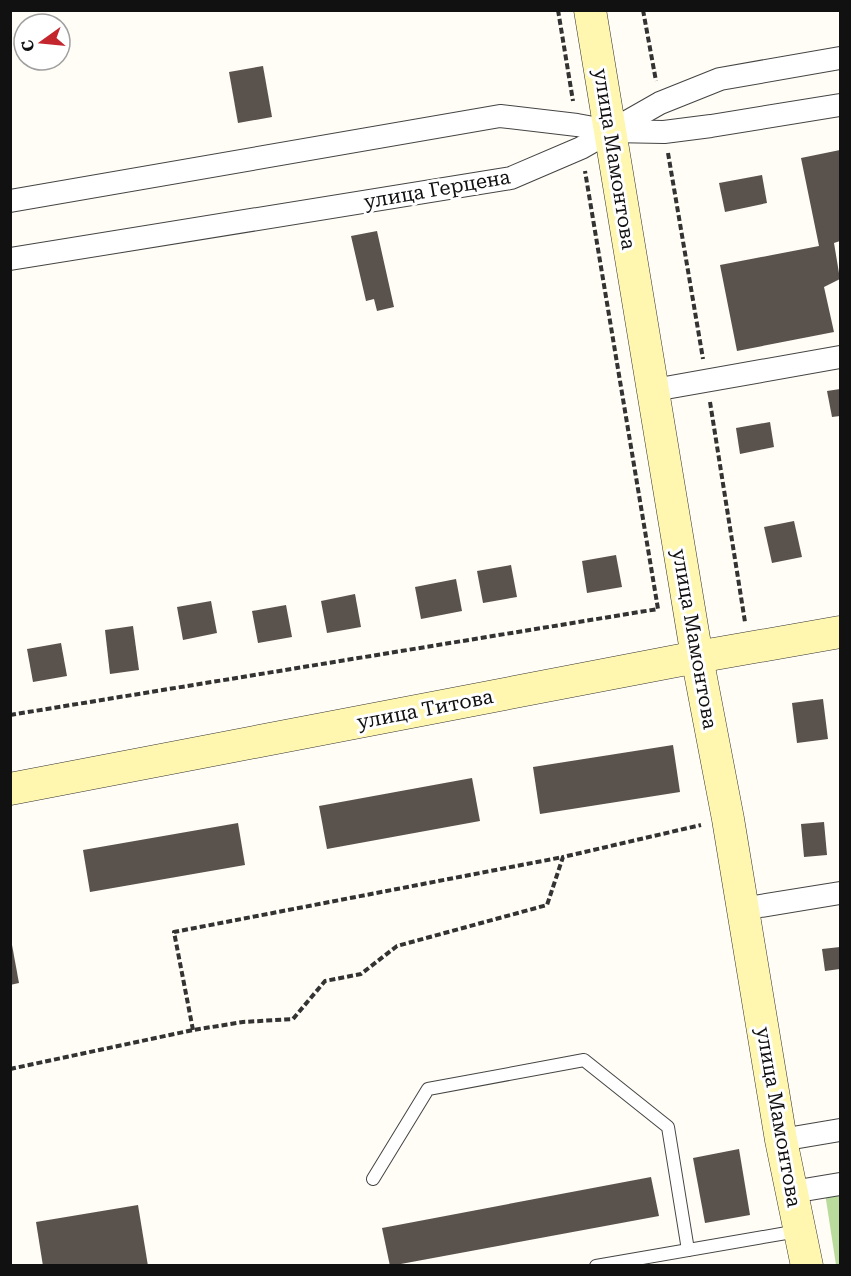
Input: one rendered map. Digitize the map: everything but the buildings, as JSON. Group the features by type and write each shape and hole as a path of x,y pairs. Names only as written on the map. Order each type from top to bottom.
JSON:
{"main road":[{"name":"улица Мамонтова","path":"590,10 697,657 728,819 781,1140 807,1266"},
{"name":"улица Титова","path":"10,789 697,657 840,632"}],"street":[{"name":"улица Герцена","path":"10,259 511,178 581,148 660,103 720,79 840,58"},
{"path":"10,201 500,116 610,131 664,132 840,105"},
{"path":"654,390 840,357"},
{"path":"742,909 840,893"},
{"path":"781,1140 840,1130"},
{"path":"792,1192 840,1184"}],"lane":[{"path":"373,1179 428,1089 584,1060 668,1127 688,1250"},
{"path":"596,1266 800,1231"}],"path":[{"path":"558,10 577,125"},
{"path":"10,715 658,609 581,148"},
{"path":"192,1029 174,932 563,857 728,819"},
{"path":"10,1069 192,1029 243,1022 293,1019 325,981 361,974 397,946 546,905 563,857"}],"green space":[{"path":"840,1191 840,1265 836,1265 825,1193"}]}
